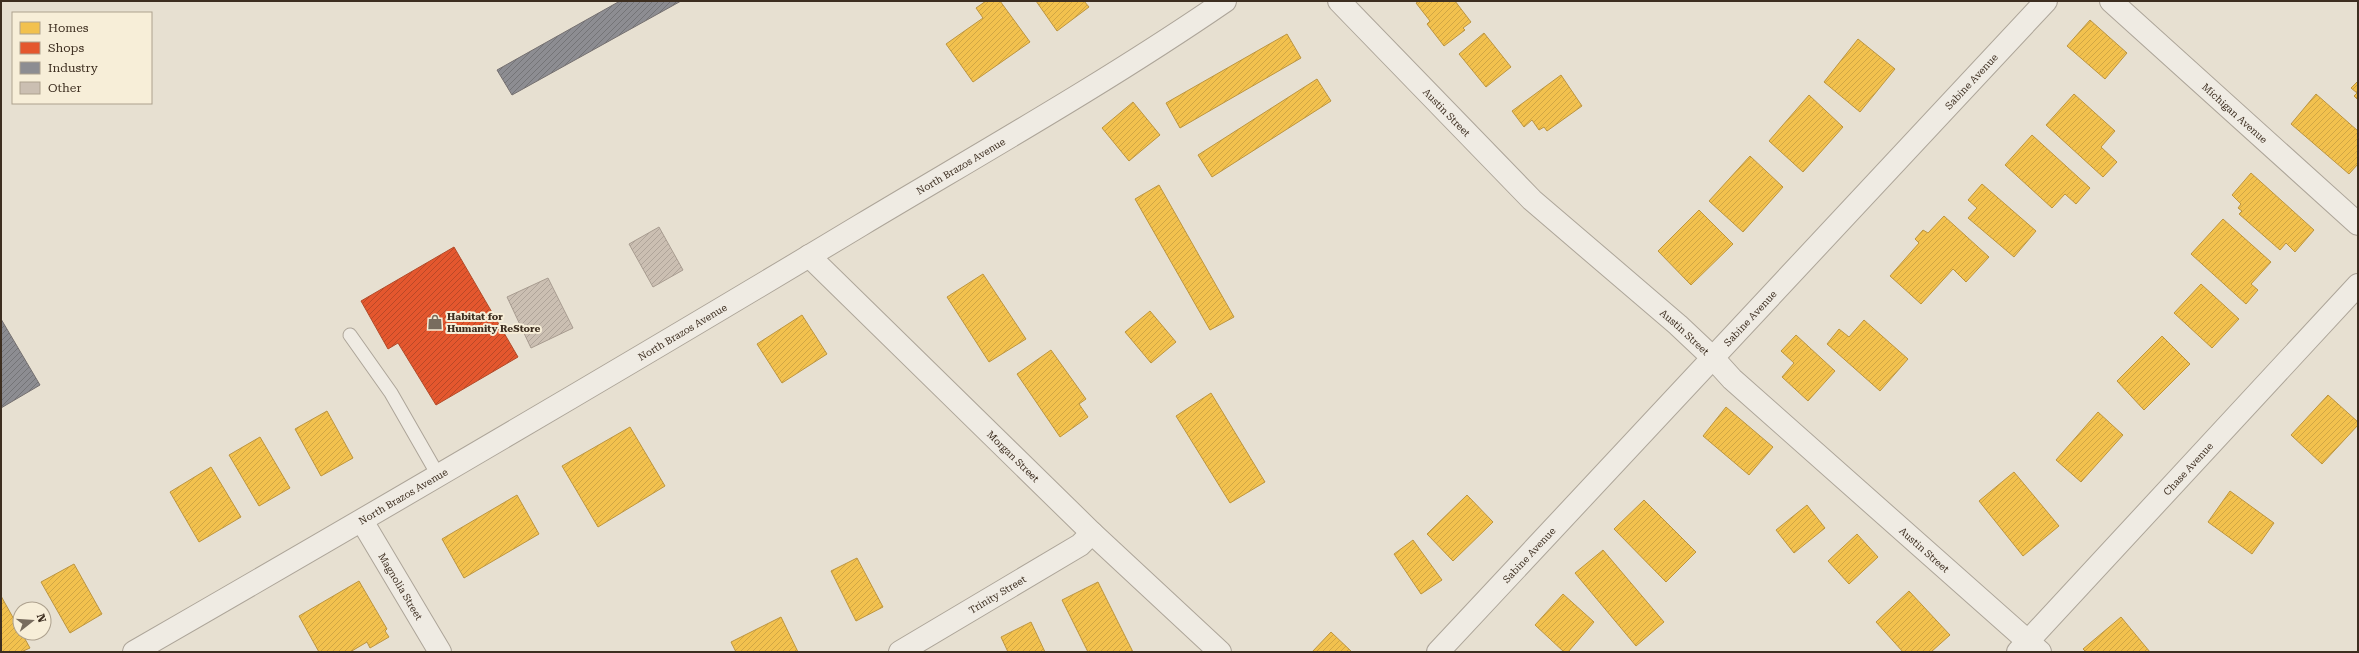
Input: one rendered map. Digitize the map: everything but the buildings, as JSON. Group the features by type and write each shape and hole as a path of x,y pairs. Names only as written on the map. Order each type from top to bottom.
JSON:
{"street":[{"name":"North Brazos Avenue","path":"134,652 362,521 809,256 1167,41 1225,1"},
{"name":"Austin Street","path":"1339,1 1532,200 1678,325 1732,380 2029,648"},
{"name":"Sabine Avenue","path":"1438,652 2046,1"},
{"name":"Michigan Avenue","path":"2111,1 2358,224"},
{"name":"Morgan Street","path":"809,256 1092,533 1220,652"},
{"name":"Chase Avenue","path":"2029,648 2358,285"},
{"name":"Magnolia Street","path":"362,521 440,652"},
{"name":"Trinity Street","path":"900,652 1080,545 1092,533"}],"lane":[{"path":"350,335 391,393 438,475"}],"place":[{"name":"Habitat for Humanity ReStore","path":"435,322"}]}
